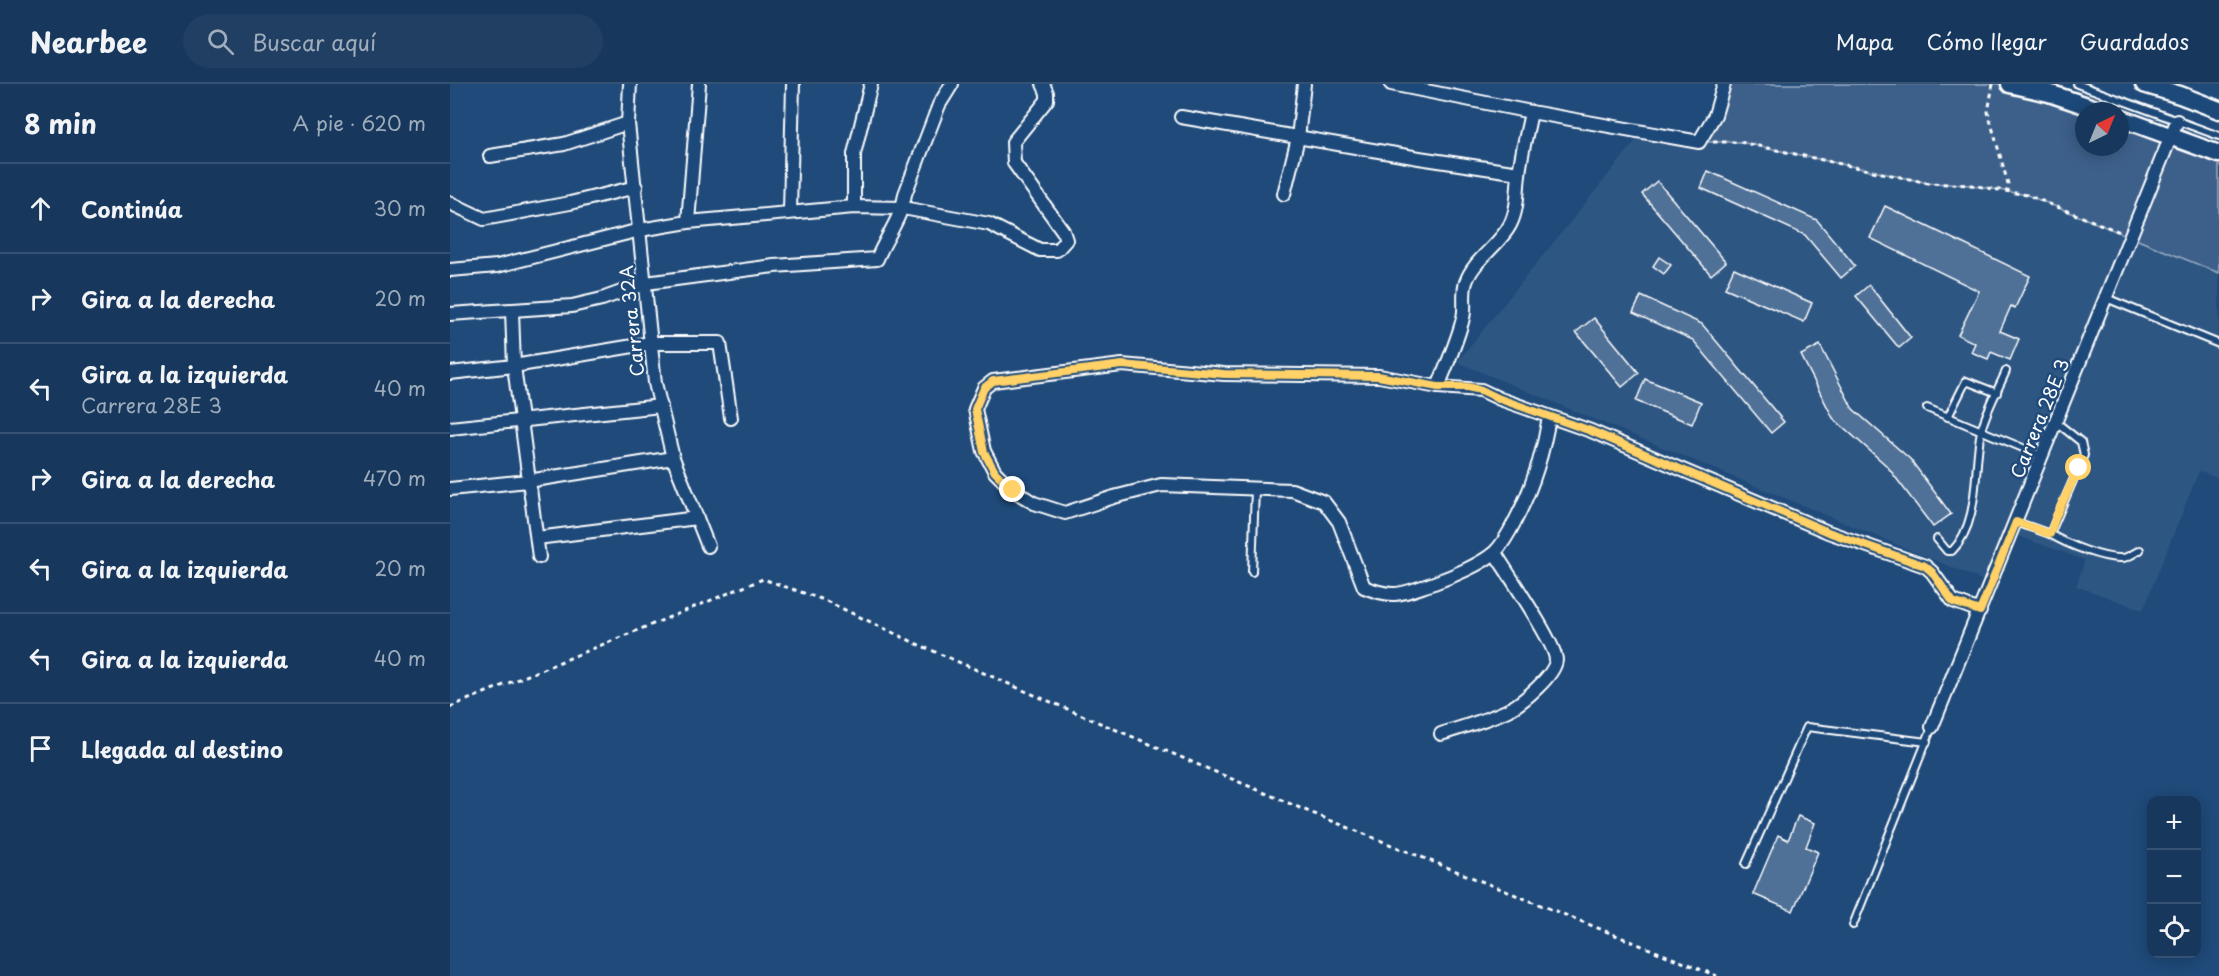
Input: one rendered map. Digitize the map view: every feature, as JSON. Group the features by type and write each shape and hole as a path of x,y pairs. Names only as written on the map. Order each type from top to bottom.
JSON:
{"street":[{"name":"Carrera 32A","path":"630,84 628,123 655,383 673,458 708,546"},
{"path":"688,222 699,84"},
{"path":"790,212 793,84"},
{"path":"854,207 854,154 871,84"},
{"path":"450,314 572,306 602,299 646,283 774,266 877,259 885,238 903,208 905,194 939,105 952,84"},
{"path":"450,270 497,266 640,230 688,222 854,207 903,208 989,224 1040,250 1057,250 1066,240 1063,231 1014,163 1013,142 1047,100 1043,84"},
{"path":"1284,194 1298,138 1304,84"},
{"path":"1391,84 1699,142 1715,115 1724,84"},
{"path":"2010,84 2076,102"},
{"path":"2144,84 2180,89 2219,110"},
{"path":"1438,387 1461,327 1464,314 1463,290 1466,280 1470,272 1502,237 1511,223 1531,112"},
{"path":"1181,117 1519,173"},
{"path":"2129,120 2174,129 2219,154"},
{"path":"490,156 564,144 628,123"},
{"name":"Carrera 28E 3","path":"1932,727 2174,129"},
{"path":"450,203 484,219 570,203 636,187"},
{"path":"512,310 514,366 539,557"},
{"path":"450,374 514,366 651,343 720,344 730,418"},
{"path":"1550,417 1537,474 1507,536 1495,553 1459,573 1398,595 1384,595 1364,587 1339,522 1324,502 1292,490 1161,485 1065,513 1034,503 1013,490 995,472 984,452 975,409 984,388 993,381 1122,365 1224,374 1378,376 1438,387 1467,387 1481,390 1591,431 1828,532 1925,566 1932,572 1953,602 1980,611"},
{"path":"450,428 661,406"},
{"path":"450,489 528,481 673,458"},
{"path":"537,538 697,518"},
{"path":"1441,734 1510,709 1543,682 1554,668 1556,659 1551,642 1495,553"}],"lane":[{"path":"2077,84 2174,129 2219,136"},
{"path":"2106,298 2219,344"},
{"path":"1937,539 1947,551 1952,551 1959,544 1976,489 1981,431 2006,371"},
{"path":"1948,417 1966,381 1997,393"},
{"path":"1927,408 2043,456"},
{"path":"2050,534 2084,455 2081,442 2056,422"},
{"path":"1252,572 1255,488"},
{"path":"2016,522 2109,557 2125,558 2140,550"},
{"path":"1746,864 1807,727 1927,741"},
{"path":"1853,925 1932,727"}],"path":[{"path":"1993,84 1988,112 2008,191"},
{"path":"1699,142 1740,142 1928,183 1971,185 2027,195 2131,236"},
{"path":"450,707 763,579 824,600 915,643 1312,813 1717,976"}],"shaded area":[{"path":"1724,84 2010,84 2075,108 2075,156 2129,156 2129,121 2219,154 2219,273 2027,195 1971,185 1928,183 1740,142 1699,142"},
{"path":"1642,133 1699,142 1740,142 1928,183 1971,185 2027,195 2219,273 2219,479 2199,471 2143,610 2076,586 2085,560 2012,534 1992,584 1457,362"}],"building":[{"path":"1708,171 1817,220 1855,266 1841,278 1805,235 1701,188"},
{"path":"1657,181 1726,262 1711,275 1642,194"},
{"path":"1885,206 2030,276 2015,308 2011,306 2000,331 2019,339 2010,360 1991,352 1988,359 1971,352 1975,343 1958,335 1979,291 1870,238"},
{"path":"1659,257 1671,265 1664,274 1653,266"},
{"path":"1734,268 1812,303 1804,322 1725,288"},
{"path":"1869,285 1911,338 1899,348 1856,296"},
{"path":"1641,296 1702,324 1784,422 1771,433 1693,340 1633,313"},
{"path":"1594,318 1639,373 1622,387 1576,332"},
{"path":"1820,345 1853,409 1910,459 1951,514 1933,527 1887,466 1833,418 1801,355"},
{"path":"1645,379 1701,402 1692,424 1636,401"},
{"path":"1798,816 1815,823 1806,847 1818,852 1793,911 1753,894 1778,835 1788,840"}],"route":[{"path":"1013,490 995,472 984,452 975,409 984,388 993,381 1122,365 1224,374 1378,376 1438,387 1467,387 1481,390 1591,431 1828,532 1925,566 1932,572 1943,591 1953,602 1980,611 2016,522 2050,534 2079,468"}]}
